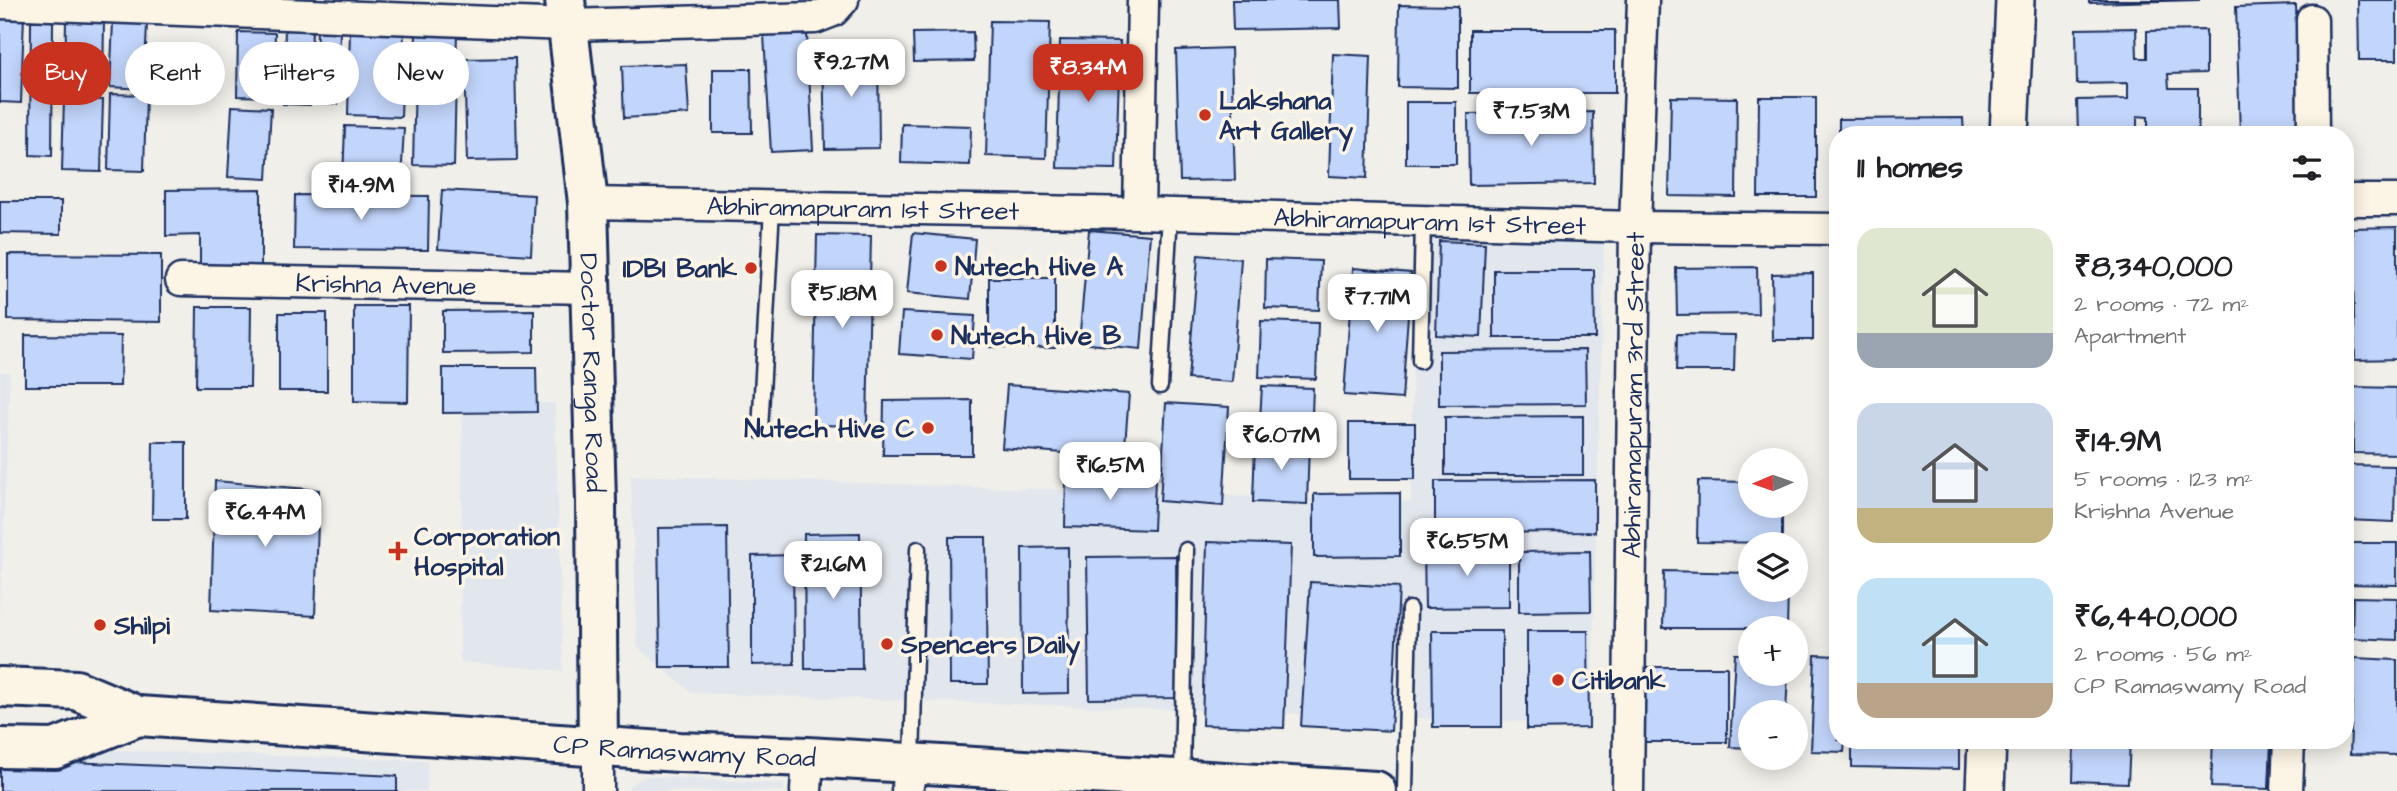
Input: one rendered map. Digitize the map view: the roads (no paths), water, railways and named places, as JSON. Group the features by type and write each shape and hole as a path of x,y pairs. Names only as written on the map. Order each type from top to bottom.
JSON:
{"main road":[{"name":"Doctor Ranga Road","path":"567,13 587,204 596,502 598,747"},
{"name":"CP Ramaswamy Road","path":"0,687 76,690 138,716 744,756 807,774 1182,779 1376,791"},
{"path":"0,748 55,749 138,716"}],"street":[{"path":"0,3 815,18 834,12 843,0"},
{"path":"1139,213 1143,0"},
{"name":"Abhiramapuram 3rd Street","path":"1628,791 1635,227 1643,0"},
{"path":"2009,126 2015,0"},
{"path":"2312,20 2313,126"},
{"path":"2354,200 2397,200"},
{"name":"Abhiramapuram 1st Street","path":"587,204 1829,229"},
{"name":"Krishna Avenue","path":"181,280 590,288"},
{"path":"598,747 598,791"},
{"path":"1985,791 1987,749"},
{"path":"2287,791 2289,749"}],"lane":[{"path":"760,431 772,206"},
{"path":"1160,386 1170,214"},
{"path":"1420,360 1423,221"},
{"path":"910,777 918,549"},
{"path":"1182,779 1186,550"},
{"path":"1405,791 1409,609"}],"place":[{"name":"Lakshana Art Gallery","path":"1205,115"},
{"name":"Nutech Hive A","path":"941,266"},
{"name":"IDBI Bank","path":"751,268"},
{"name":"Nutech Hive B","path":"937,335"},
{"name":"Nutech Hive C","path":"928,428"},
{"name":"Corporation Hospital","path":"398,551"},
{"name":"Shilpi","path":"100,625"},
{"name":"Spencers Daily","path":"887,644"},
{"name":"Citibank","path":"1558,680"}]}
